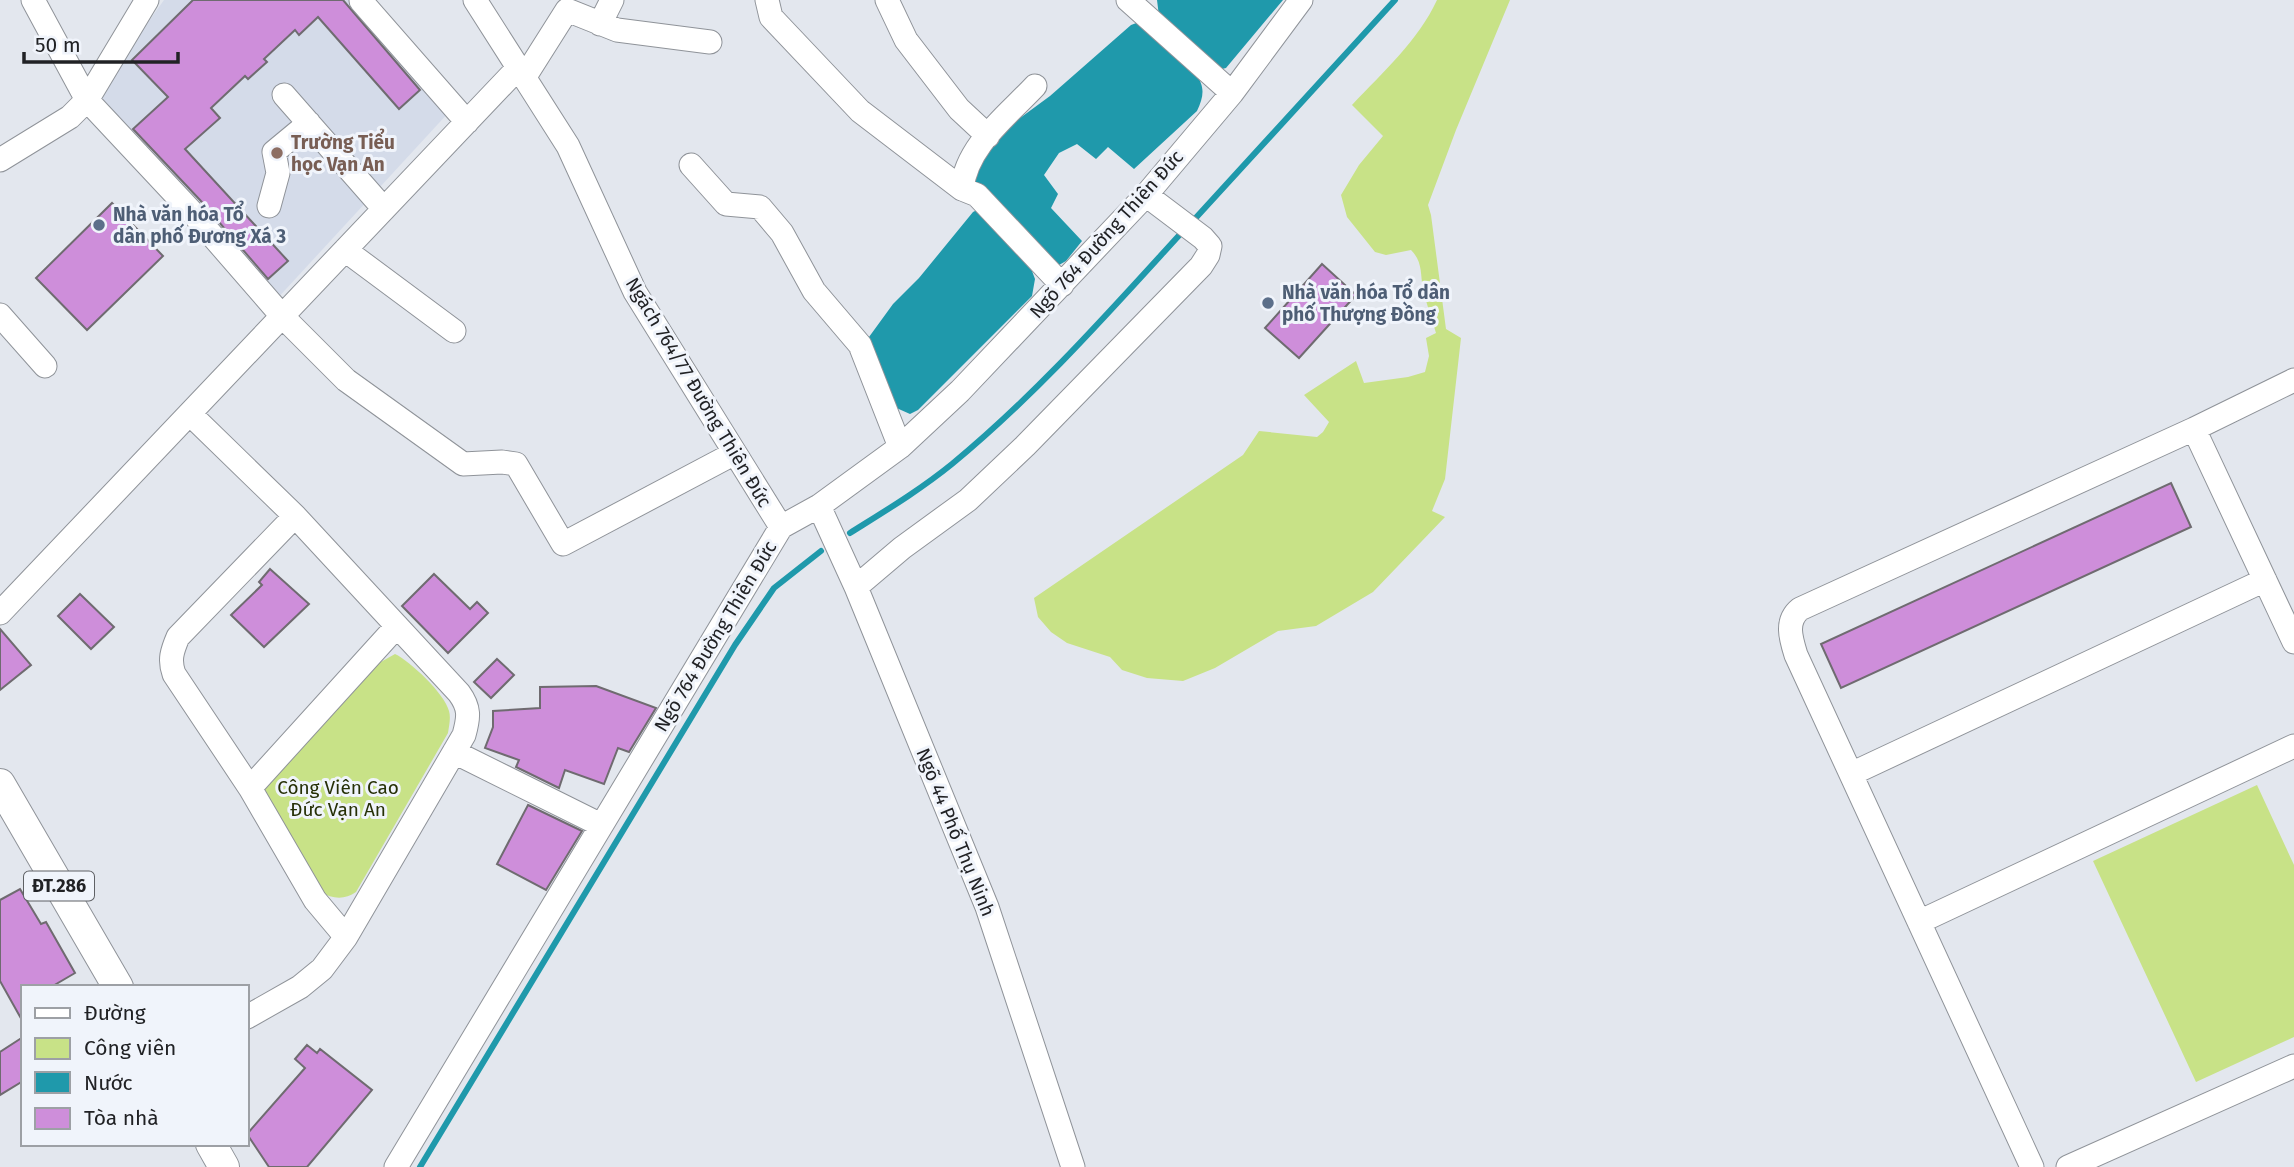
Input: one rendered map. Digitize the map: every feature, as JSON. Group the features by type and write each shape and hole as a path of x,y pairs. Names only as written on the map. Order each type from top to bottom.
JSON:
{"main road":[{"name":"ĐT.286","path":"0,784 117,985"},
{"path":"212,1146 224,1167"}],"street":[{"path":"33,0 87,100 191,211 282,316 346,380 463,464 516,464 563,544 735,453"},
{"path":"0,160 70,117 87,100 147,0"},
{"name":"Ngách 764/77 Đường Thiên Đức","path":"475,0 568,146 635,292 781,527"},
{"path":"600,24 612,0"},
{"path":"767,0 771,17 860,111 962,189 977,195 1062,285"},
{"path":"887,0 906,40 959,109 988,136"},
{"name":"Ngõ 764 Đường Thiên Đức","path":"396,1167 781,527 819,506 900,447 960,391 1146,195 1232,93 1301,0"},
{"path":"361,1 467,122"},
{"path":"1131,1 1232,93"},
{"path":"0,613 467,122 521,73 567,10 617,30 710,42"},
{"path":"962,189 963,175 969,160 1035,86"},
{"path":"284,94 384,209"},
{"path":"269,206 278,173 274,152 309,123"},
{"path":"691,165 726,204 760,207 782,233 814,291 860,345 900,447"},
{"path":"856,587 902,548 968,500 1025,446 1201,266 1210,246 1146,195"},
{"path":"345,250 454,331"},
{"path":"0,315 45,366"},
{"path":"2032,1167 1796,655 1790,629 1795,613 2294,380"},
{"path":"190,414 295,516 468,705 469,719 464,735 346,937 322,969 300,986 248,1016"},
{"path":"2194,429 2294,642"},
{"name":"Ngõ 44 Phố Thụ Ninh","path":"819,506 856,587 987,907 1073,1167"},
{"path":"295,516 178,637 171,652 171,664 174,674 250,788 315,900 346,937"},
{"path":"1851,774 2265,580"},
{"path":"250,788 397,626"},
{"path":"1919,922 2294,747"},
{"path":"454,752 601,825"},
{"path":"2068,1167 2294,1066"}],"shaded area":[{"name":"Trường Tiểu học Vạn An","path":"164,0 354,0 450,111 275,301 95,96"}],"green space":[{"path":"1437,0 1510,0 1428,205 1446,329 1461,338 1445,479 1432,511 1445,517 1373,592 1316,626 1278,631 1215,668 1183,681 1147,678 1122,670 1110,657 1067,643 1051,632 1038,617 1034,598 1243,455 1259,431 1317,437 1329,422 1304,395 1356,361 1364,383 1425,372 1429,356 1426,338 1436,333 1424,294 1418,259 1411,250 1386,255 1375,252 1347,217 1341,195 1359,165 1383,136 1352,105 1410,43"},
{"name":"Công Viên Cao Đức Vạn An","path":"395,654 418,671 441,696 450,714 448,733 356,892 338,898 330,896 321,892 266,800 265,789 275,773 379,663"},
{"path":"2257,785 2294,865 2294,1037 2196,1082 2093,861"}],"water":[{"path":"1157,0 1283,0 1226,68 1222,69 1159,16"},
{"path":"1139,22 1196,74 1202,87 1201,101 1197,111 1134,169 1108,147 1096,159 1077,144 1059,153 1044,175 1058,194 1051,208 1082,241 1066,261 1059,265 975,182 981,156 997,135 1050,96 1131,25"},
{"path":"977,210 985,215 1032,271 1035,279 1032,296 918,410 910,414 892,406 869,337 893,304"}],"building":[{"path":"193,0 343,0 420,90 399,109 318,17 299,35 295,30 264,59 267,62 248,79 245,76 211,108 220,118 185,149 288,261 268,279 200,200 133,129 168,97 132,60"},
{"path":"112,203 163,256 87,330 36,278"},
{"path":"1322,264 1356,295 1299,358 1265,328"},
{"path":"2171,483 2191,527 1841,688 1821,644"},
{"path":"270,569 309,604 264,647 231,615 262,585 259,582"},
{"path":"434,574 470,609 477,602 488,613 448,653 402,606"},
{"path":"80,594 114,627 91,649 58,616"},
{"path":"0,629 31,665 0,690"},
{"path":"497,659 514,675 491,698 474,682"},
{"path":"596,686 656,708 629,752 618,748 604,784 565,770 559,788 516,767 519,760 485,748 493,727 493,711 540,708 540,687"},
{"path":"528,805 582,831 546,890 497,864"},
{"path":"20,889 41,924 46,922 75,973 54,985 21,985 21,1018 0,981 0,900"},
{"path":"21,1038 21,1082 0,1095 0,1052"},
{"path":"307,1045 317,1053 320,1049 372,1090 307,1167 269,1167 248,1133 305,1068 295,1059"}],"waterway":[{"path":"1192,222 1395,0"},
{"path":"850,533 927,483 1014,409 1072,351 1184,230"},
{"path":"420,1167 735,645 774,588 821,551"}],"place":[{"name":"Trường Tiểu học Vạn An","path":"277,153"},
{"name":"Nhà văn hóa Tổ dân phố Đương Xá 3","path":"99,225"},
{"name":"Nhà văn hóa Tổ dân phố Thượng Đồng","path":"1268,303"}]}
